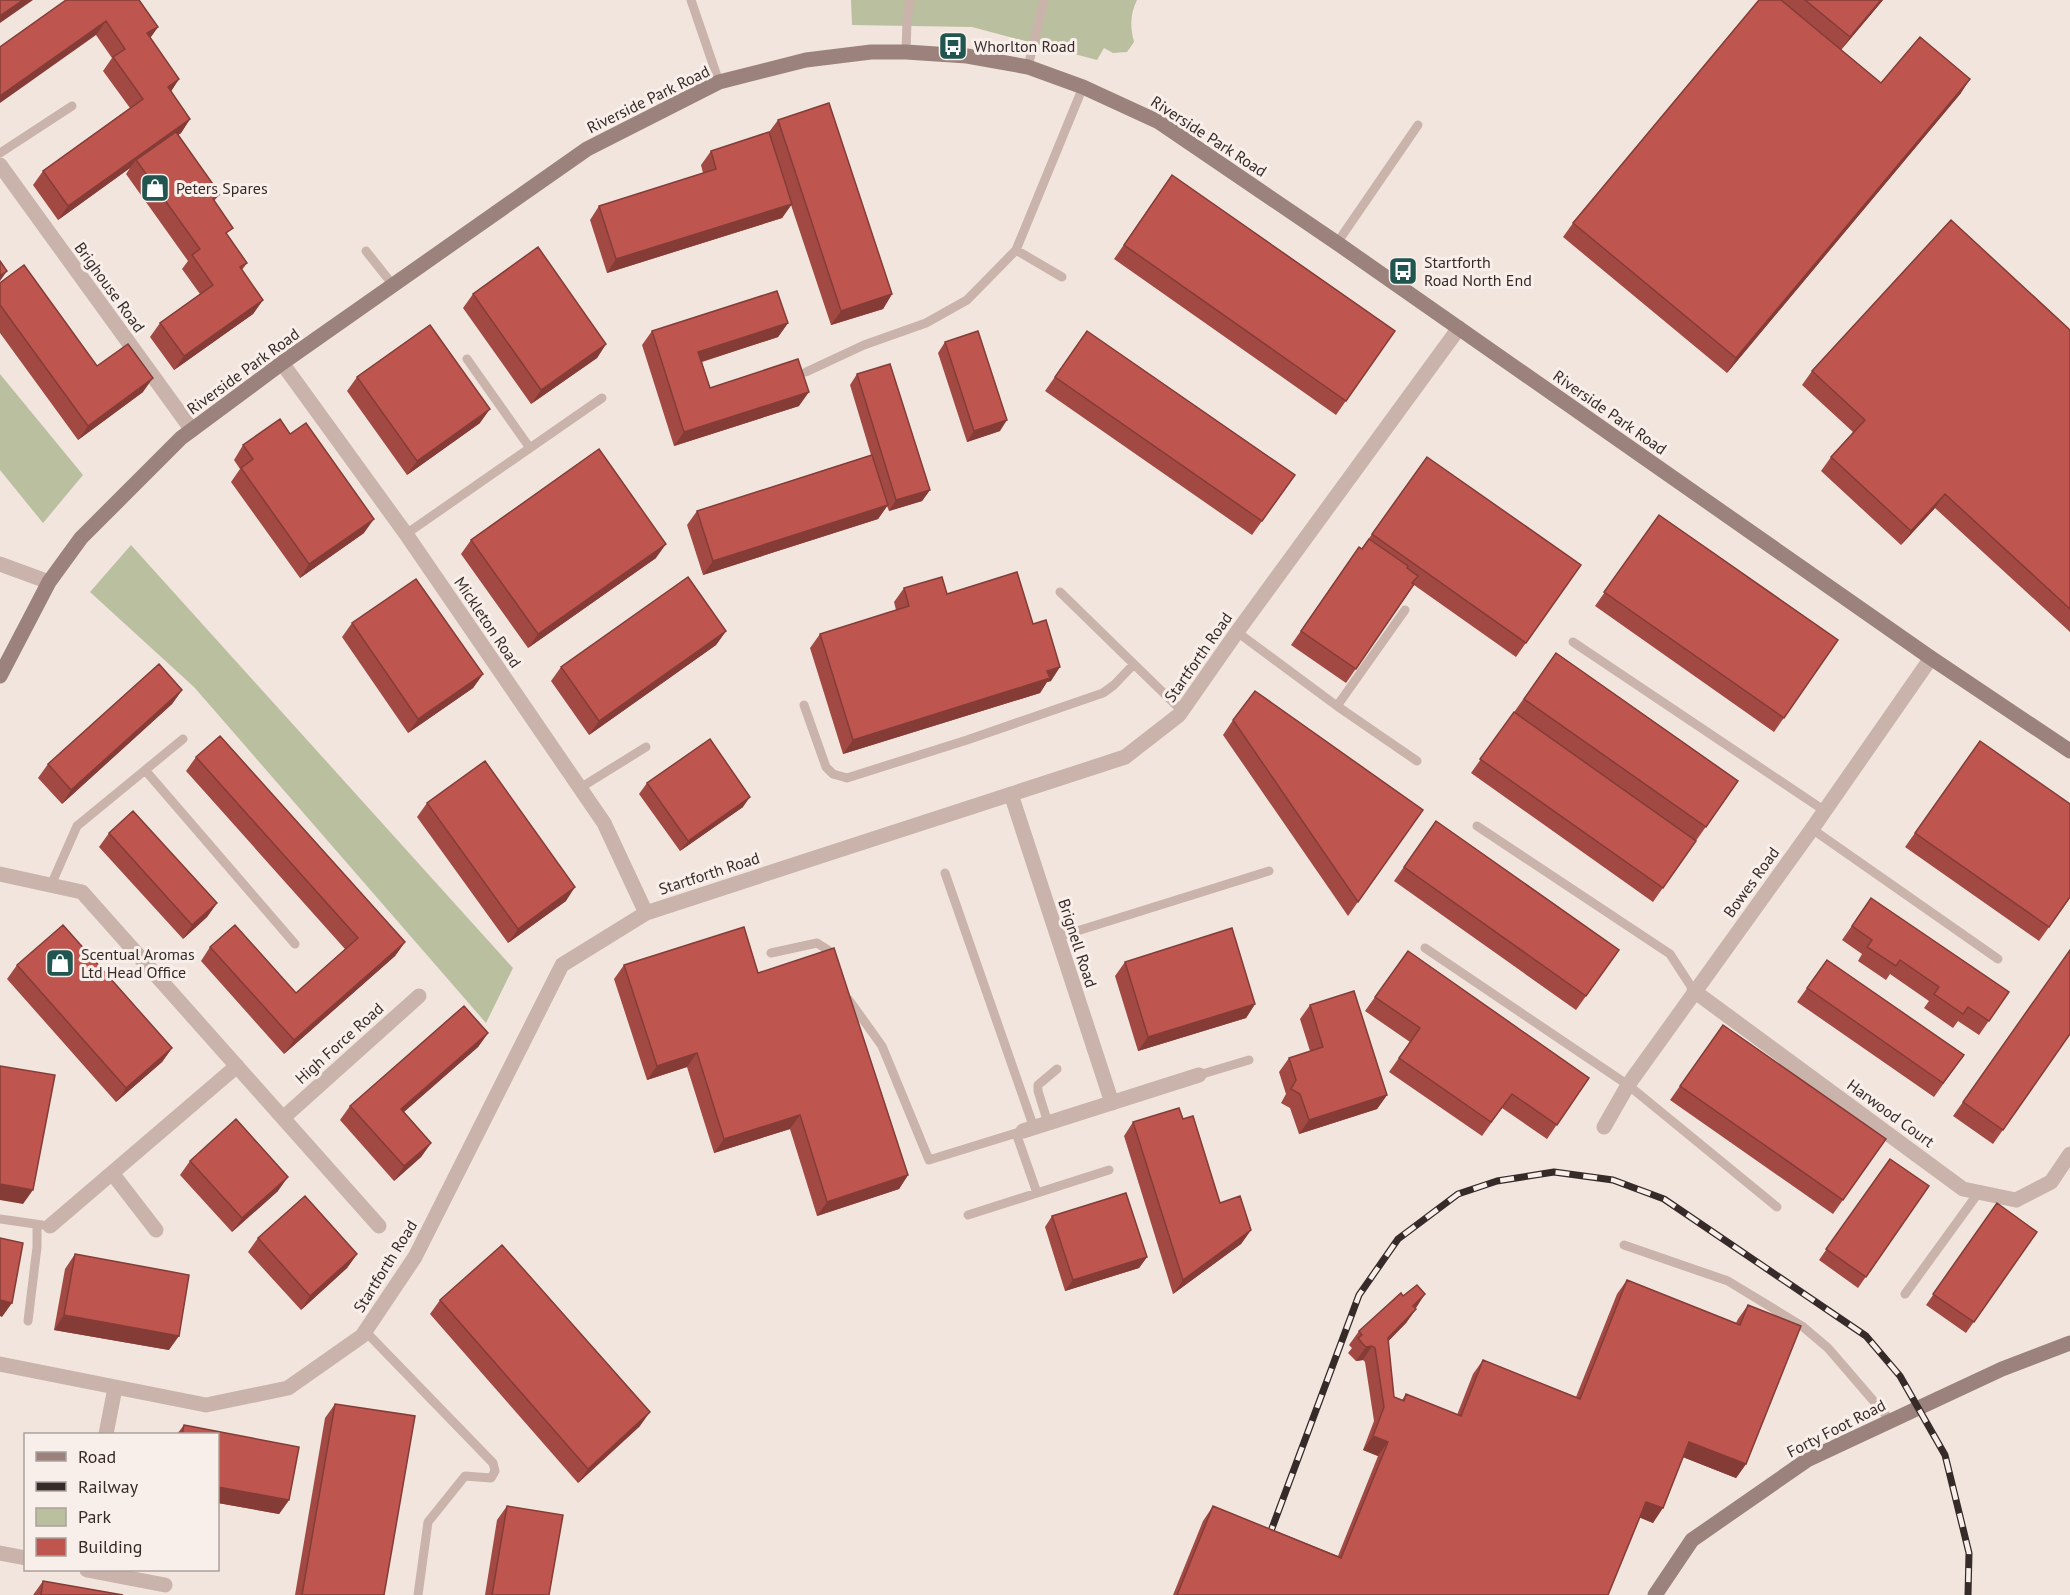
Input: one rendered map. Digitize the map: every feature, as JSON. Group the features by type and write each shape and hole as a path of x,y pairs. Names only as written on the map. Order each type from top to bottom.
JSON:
{"street":[{"name":"Riverside Park Road","path":"0,676 49,582 81,538 181,438 282,363 587,149 719,82 806,60 871,52 906,52 967,56 1028,67 1083,87 1159,122 1337,243 1931,658 2070,751"},
{"name":"Brighouse Road","path":"0,165 192,430"},
{"name":"Startforth Road","path":"0,1364 206,1405 288,1388 362,1336 415,1257 562,965 646,913 1125,757 1179,715 1459,328"},
{"name":"Mickleton Road","path":"282,363 406,534 604,823 646,913"},
{"path":"0,564 49,582"},
{"name":"Bowes Road","path":"1604,1127 1628,1085 1825,811 1931,658"},
{"name":"Brignell Road","path":"1011,794 1112,1103"},
{"path":"0,874 82,892 379,1226"},
{"name":"Harwood Court","path":"1694,991 1963,1189 2016,1200 2051,1182 2070,1154"},
{"name":"High Force Road","path":"283,1118 419,996"},
{"path":"44,1225 112,1173 237,1066"},
{"path":"1030,1129 1199,1075"},
{"path":"112,1173 156,1230"},
{"name":"Forty Foot Road","path":"1655,1595 1692,1540 1807,1460 2002,1369 2070,1343"},
{"path":"106,1433 115,1388"},
{"path":"0,1553 24,1558"},
{"path":"97,1571 165,1584"}],"lane":[{"path":"691,0 719,82"},
{"path":"906,52 910,0"},
{"path":"1028,67 1044,0"},
{"path":"806,372 864,345 926,323 967,300 1016,250 1083,87"},
{"path":"0,153 72,106"},
{"path":"1337,243 1418,125"},
{"path":"1016,250 1062,277"},
{"path":"366,251 393,285"},
{"path":"467,359 530,448"},
{"path":"406,534 602,398"},
{"path":"1060,592 1182,711"},
{"path":"1337,706 1405,610"},
{"path":"1237,632 1337,706 1417,761"},
{"path":"1573,642 1825,811"},
{"path":"804,705 826,767 833,774 847,778 1103,693 1134,664"},
{"path":"51,885 77,826 183,739"},
{"path":"580,788 646,747"},
{"path":"145,770 295,945"},
{"path":"1477,826 1670,954 1694,991"},
{"path":"1812,829 1998,959"},
{"path":"1058,937 1269,871"},
{"path":"945,873 1030,1129 1037,1193"},
{"path":"771,953 817,943 828,950 835,968"},
{"path":"1425,948 1628,1085 1778,1207"},
{"path":"842,986 852,1006 882,1046 929,1160 1030,1129"},
{"path":"1199,1075 1249,1060"},
{"path":"1030,1129 1038,1085 1057,1069"},
{"path":"968,1215 1109,1170"},
{"path":"1905,1294 1979,1192"},
{"path":"0,1219 44,1225 37,1246 28,1321"},
{"path":"1624,1245 1728,1281 1802,1326 1828,1348 1890,1420"},
{"path":"365,1331 493,1463 495,1471 491,1478 465,1476 428,1522 418,1595"}],"green space":[{"path":"851,0 1137,0 1131,21 1134,42 1127,52 1113,53 1104,48 1097,60 972,27 852,25"},
{"path":"0,374 83,475 43,523 0,470"},
{"path":"131,545 513,968 486,1023 194,687 90,592"}],"building":[{"path":"0,0 23,0 0,16"},
{"path":"66,0 139,0 158,27 147,33 179,79 168,87 190,119 68,206 43,171 143,99 113,57 125,49 106,21 0,96 0,47"},
{"path":"1759,0 1781,0 1881,83 1920,37 1970,79 1736,358 1573,223"},
{"path":"1805,0 1881,0 1850,37"},
{"path":"829,103 892,294 841,311 778,120"},
{"path":"176,132 220,194 213,199 233,228 226,233 247,263 240,267 263,300 184,356 160,323 213,285 192,255 200,249 136,160"},
{"path":"769,132 792,204 616,259 599,206 716,169 711,151"},
{"path":"1172,175 1395,331 1346,401 1124,245"},
{"path":"1951,220 2070,330 2070,609 1945,494 1911,531 1831,457 1865,420 1812,371"},
{"path":"538,247 606,344 541,390 473,294"},
{"path":"0,261 7,271 0,276"},
{"path":"24,265 97,366 128,344 153,378 88,426 0,305 0,283"},
{"path":"777,291 788,323 698,352 710,388 798,359 809,392 684,432 652,331"},
{"path":"430,325 490,409 417,461 357,377"},
{"path":"978,331 1007,420 974,431 945,342"},
{"path":"1087,331 1295,475 1262,521 1055,377"},
{"path":"890,364 930,490 896,500 857,374"},
{"path":"280,419 290,434 306,423 374,519 309,564 241,468 253,459 243,445"},
{"path":"599,449 666,544 538,634 471,540"},
{"path":"872,455 888,505 713,561 697,511"},
{"path":"1427,457 1581,565 1526,643 1372,534"},
{"path":"1659,515 1838,640 1784,718 1604,592"},
{"path":"1369,539 1408,566 1407,568 1418,576 1356,669 1301,631 1359,547 1362,549"},
{"path":"1017,572 1033,624 1046,620 1060,667 1047,671 1050,678 853,740 820,634 909,606 904,588 942,577 947,594"},
{"path":"688,577 726,631 599,721 561,667"},
{"path":"416,579 483,674 418,719 352,623"},
{"path":"1556,653 1738,781 1706,827 1524,699"},
{"path":"159,664 182,690 71,790 48,764"},
{"path":"1255,691 1423,810 1358,902 1233,720"},
{"path":"1514,712 1696,841 1663,888 1480,759"},
{"path":"220,736 405,942 294,1040 210,947 235,925 296,993 358,938 196,757"},
{"path":"710,739 750,797 688,841 647,783"},
{"path":"1980,741 2070,804 2070,897 2049,927 1915,833"},
{"path":"485,761 575,887 518,929 427,803"},
{"path":"133,811 217,903 192,925 109,833"},
{"path":"1436,821 1619,950 1586,996 1404,867"},
{"path":"1871,898 2009,992 1989,1021 1968,1007 1963,1014 1934,994 1939,987 1900,960 1896,966 1867,947 1872,940 1852,926"},
{"path":"63,925 172,1048 126,1088 17,965"},
{"path":"744,927 758,973 834,948 908,1175 827,1202 800,1115 724,1139 697,1053 657,1066 624,965"},
{"path":"1232,928 1255,1004 1148,1037 1125,962"},
{"path":"2070,950 2070,1034 2003,1130 1963,1102"},
{"path":"1408,951 1589,1078 1557,1125 1512,1094 1491,1122 1399,1058 1420,1028 1375,997"},
{"path":"1827,960 1964,1055 1943,1083 1807,988"},
{"path":"1354,991 1387,1095 1309,1120 1300,1094 1291,1089 1296,1080 1289,1058 1323,1047 1310,1005"},
{"path":"464,1006 488,1033 401,1109 431,1143 404,1166 350,1106"},
{"path":"1723,1025 1886,1139 1843,1200 1680,1086"},
{"path":"0,1066 55,1075 33,1190 0,1184"},
{"path":"1179,1108 1183,1119 1193,1116 1220,1203 1240,1196 1251,1230 1183,1280 1133,1122"},
{"path":"236,1119 288,1177 242,1218 190,1161"},
{"path":"1890,1159 1929,1186 1866,1277 1826,1249"},
{"path":"1126,1193 1147,1257 1073,1280 1052,1216"},
{"path":"305,1196 357,1254 310,1296 258,1238"},
{"path":"1997,1203 2037,1232 1974,1322 1933,1294"},
{"path":"0,1238 23,1243 12,1303 0,1300"},
{"path":"502,1245 650,1412 588,1469 440,1300"},
{"path":"75,1254 189,1275 179,1336 64,1315"},
{"path":"1627,1280 1740,1325 1748,1305 1801,1326 1746,1464 1689,1442 1663,1508 1646,1502 1608,1595 1177,1595 1213,1506 1341,1558 1388,1442 1373,1436 1384,1407 1375,1348 1366,1347 1362,1343 1358,1338 1362,1335 1359,1331 1401,1293 1403,1296 1417,1285 1425,1294 1413,1306 1416,1309 1388,1338 1394,1397 1404,1401 1406,1394 1461,1416 1483,1360 1580,1399"},
{"path":"335,1404 415,1416 384,1595 302,1595"},
{"path":"184,1425 299,1447 289,1500 219,1487 219,1433 182,1433"},
{"path":"507,1506 563,1515 549,1595 492,1595"},
{"path":"43,1581 123,1595 41,1595"}],"railway":[{"path":"1268,1539 1359,1295 1398,1239 1458,1194 1497,1181 1554,1172 1613,1180 1664,1199 1866,1336 1900,1376 1945,1455 1969,1553 1968,1595"}],"place":[{"name":"Whorlton Road","path":"953,46"},
{"name":"Peters Spares","path":"155,188"},
{"name":"Startforth Road North End","path":"1403,271"},
{"name":"Scentual Aromas Ltd Head Office","path":"60,963"}]}
